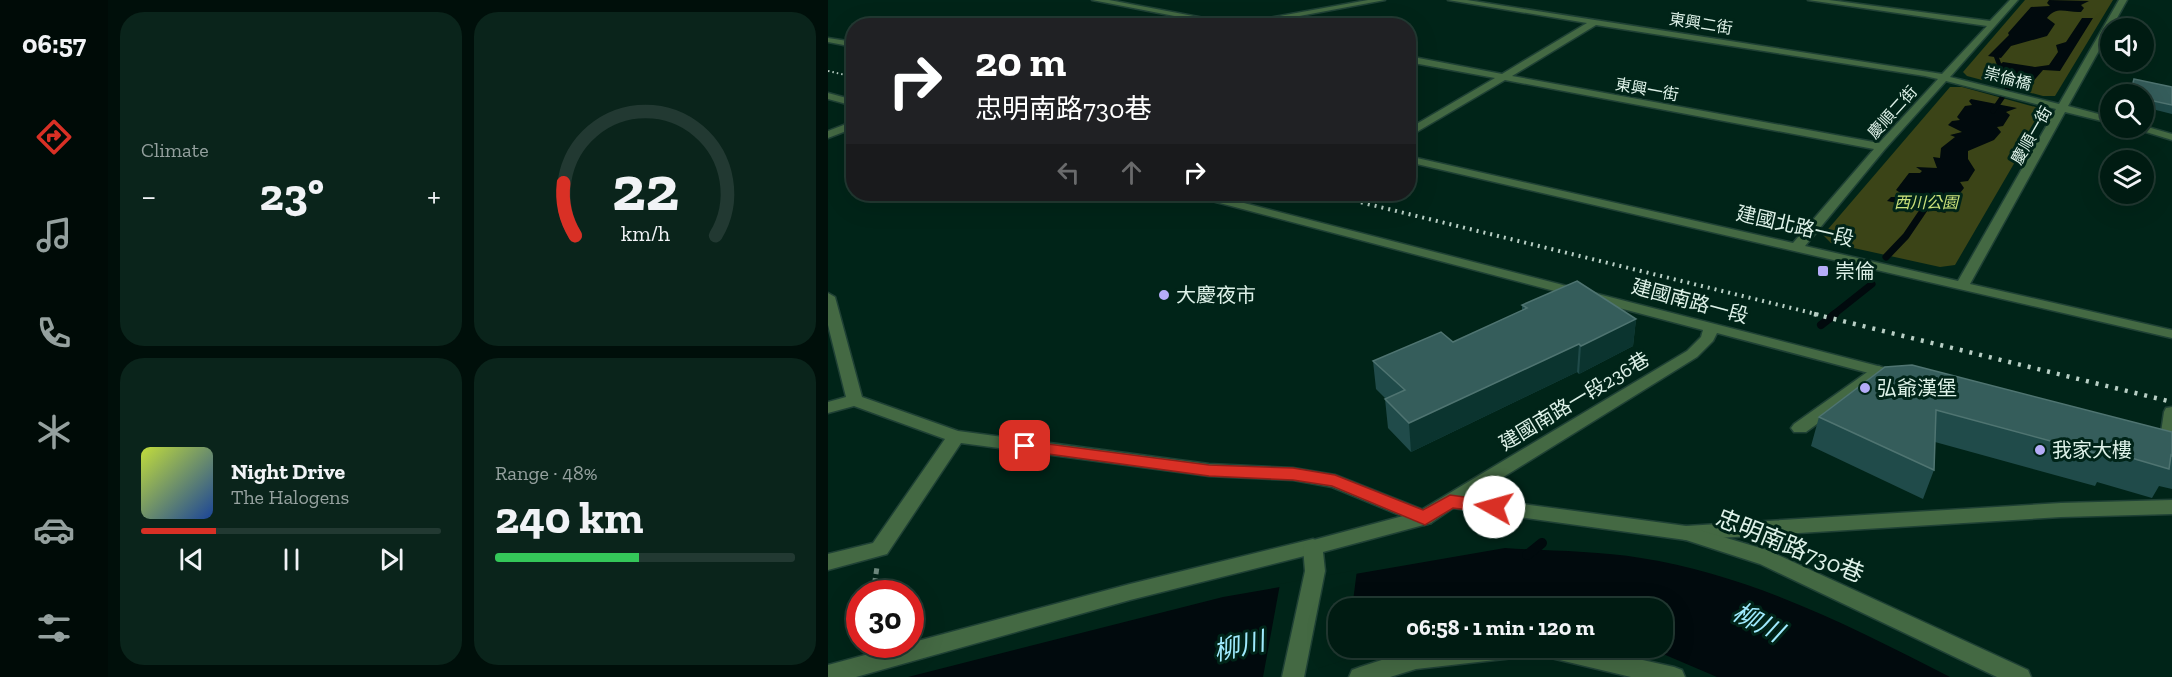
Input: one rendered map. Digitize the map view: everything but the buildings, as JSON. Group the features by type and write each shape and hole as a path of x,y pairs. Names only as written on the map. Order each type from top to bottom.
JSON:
{"street":[{"path":"1101,1 1116,0"},
{"path":"1277,18 1381,0"},
{"name":"東興二街","path":"1452,0 1944,76"},
{"path":"1812,0 1993,24"},
{"name":"慶順二街","path":"1796,248 1881,147 2014,0"},
{"name":"慶順一街","path":"1963,284 2123,0"},
{"path":"1101,1 1197,18"},
{"path":"1416,129 1595,22"},
{"path":"828,30 846,34"},
{"path":"828,40 846,43"},
{"name":"東興一街","path":"1416,61 1881,147"},
{"name":"崇倫橋","path":"1944,76 2064,108"},
{"path":"828,96 846,101"},
{"path":"2064,108 2100,117"},
{"path":"828,135 846,127"},
{"path":"2154,132 2172,136"},
{"name":"建國北路一段","path":"1416,161 1963,284 2172,334"},
{"name":"建國南路一段","path":"1224,201 1912,380"},
{"path":"828,297 855,400"},
{"name":"建國南路一段236巷","path":"1450,501 1692,354 1708,338 1711,328"},
{"path":"1800,428 1878,371"},
{"path":"828,408 855,400 956,437 1209,470 1293,474 1335,481 1425,518"},
{"path":"2165,445 2172,412"},
{"path":"828,562 880,549 956,437"},
{"path":"828,675 1130,592 1425,518 1450,501"},
{"name":"忠明南路730巷","path":"1450,501 1686,533 1767,558 2020,677"},
{"path":"1686,533 2061,510 2172,507"},
{"path":"1293,677 1315,571 1313,547"},
{"path":"1360,677 1426,658"},
{"path":"1591,658 1674,677"}],"green space":[{"path":"2025,0 2113,0 2100,18 2055,96 2043,96 1967,76 1963,72"},
{"name":"西川公園","path":"1950,87 1962,87 2039,108 2044,112 1955,265 1940,267 1831,243 1823,235"}],"water":[{"path":"2049,0 2089,1 2081,5 2084,8 2081,12 2058,11 2051,14 2047,18 2055,24 2047,36 2011,46 2001,58 1988,56 2009,35 2008,33 2031,7 2050,6 2047,3"},
{"path":"2082,18 2093,18 2060,71 2043,70 2031,84 1987,75 2003,62 2035,67 2049,65 2058,52 2056,45 2066,42"},
{"path":"1971,99 2017,108 2006,112 2010,115 2003,126 1997,127 2001,132 1994,140 1968,151 1968,159 1975,170 1968,181 1960,182 1964,188 1951,205 1940,206 1946,213 1887,201 1891,197 1901,197 1902,194 1896,190 1909,173 1922,171 1916,167 1937,168 1933,157 1940,158 1941,148 1955,137 1950,135 1962,132 1948,125 1952,121 1960,120 1957,117 1965,106 1972,105 1969,101"},
{"name":"柳川","path":"1505,548 1624,556 1682,566 1761,590 1838,622 1950,677 1717,677 1672,658 1673,598 1328,598 1328,658 1347,658 1280,677 908,677 1223,597"}],"pier":[{"path":"1357,570 1353,598 1328,598 1328,658 1345,658 1345,660 1290,677 1263,677 1280,584"}],"waterway":[{"path":"2001,51 1996,56 2006,83"},
{"path":"1993,111 2008,89 2005,82"},
{"path":"1886,257 1906,236 1929,202"},
{"path":"1833,315 1872,284"},
{"path":"1821,325 1835,314"},
{"path":"1527,555 1542,543"}],"railway":[{"path":"828,71 846,75"},
{"path":"1356,201 1820,315"},
{"path":"1814,314 2172,402"}],"place":[{"name":"崇倫","path":"1823,271"},
{"name":"大慶夜市","path":"1164,295"},
{"name":"弘爺漢堡","path":"1865,388"},
{"name":"我家大樓","path":"2040,450"}],"route":[{"path":"1025,446 1209,470 1293,474 1335,481 1425,518 1450,501 1494,507"}]}
